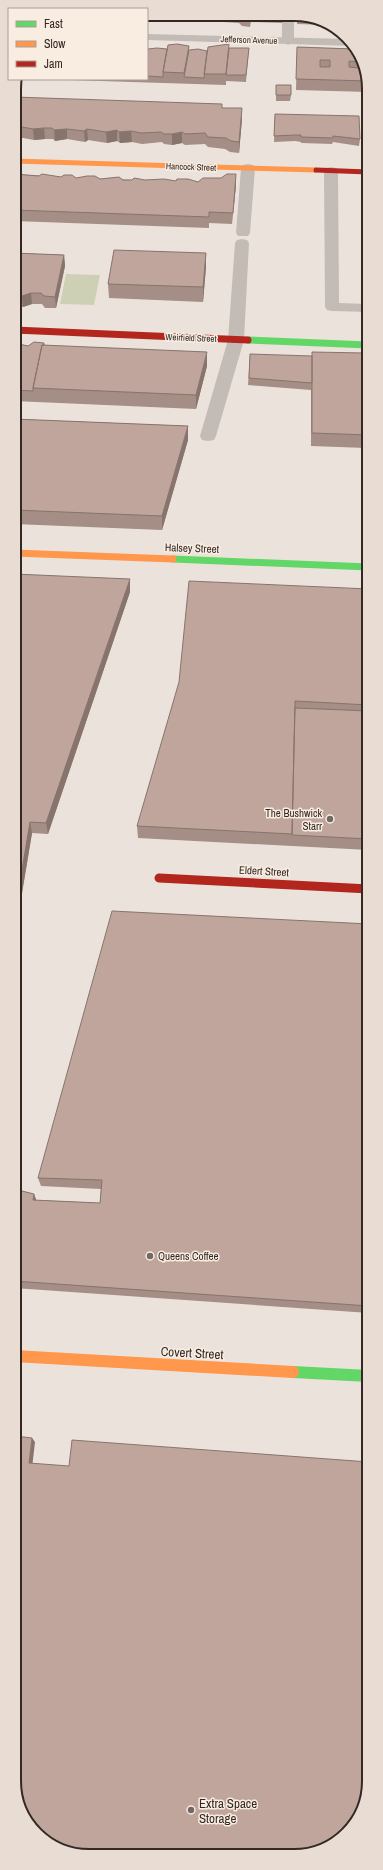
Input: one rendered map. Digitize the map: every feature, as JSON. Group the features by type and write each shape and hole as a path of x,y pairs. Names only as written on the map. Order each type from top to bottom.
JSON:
{"street":[{"path":"288,21 288,41"},
{"name":"Jefferson Avenue","path":"148,37 344,43"},
{"name":"Hancock Street","path":"21,161 362,172"},
{"path":"208,436 236,340 248,168"},
{"path":"331,171 332,307 362,308"},
{"name":"Weirfield Street","path":"21,330 362,345"},
{"name":"Halsey Street","path":"21,553 362,567"},
{"name":"Eldert Street","path":"159,878 362,888"},
{"name":"Covert Street","path":"21,1356 362,1376"}],"green space":[{"path":"66,274 100,275 94,305 60,304"}],"building":[{"path":"177,44 189,46 184,73 163,72 168,45"},
{"path":"229,44 226,74 204,74 208,47"},
{"path":"297,47 349,49 356,62 349,61 349,67 358,68 361,81 296,79","holes":["320,60 330,60 330,67 320,67"]},
{"path":"229,48 249,48 246,75 226,75"},
{"path":"148,49 167,49 163,77 148,76"},
{"path":"198,49 207,51 204,78 184,77 189,50"},
{"path":"276,85 291,85 291,95 276,95"},
{"path":"21,97 222,104 222,108 242,108 239,142 231,141 226,138 208,137 205,133 185,134 182,132 164,134 161,132 119,132 117,130 106,132 87,129 84,131 67,129 54,130 52,128 33,129 22,127"},
{"path":"275,114 359,116 360,139 333,136 333,138 301,137 301,135 274,136"},
{"path":"42,174 61,177 64,175 72,175 76,178 95,176 100,179 119,177 123,180 132,180 134,178 145,180 164,179 176,181 177,179 188,179 198,182 203,178 221,178 227,174 236,174 233,213 209,212 209,217 21,210 21,175 39,176"},
{"path":"114,250 206,253 203,287 108,284"},
{"path":"21,253 64,255 55,297 44,296 41,293 31,293 22,296"},
{"path":"34,342 44,343 44,345 42,345 33,391 21,390 21,344 28,346"},
{"path":"42,345 207,352 196,395 33,388"},
{"path":"312,352 362,353 362,435 312,433"},
{"path":"250,354 312,356 312,383 249,378"},
{"path":"21,419 188,426 162,516 21,510"},
{"path":"21,574 130,579 46,823 30,822 21,876"},
{"path":"189,581 362,589 362,705 295,701 292,834 137,826 179,682"},
{"path":"295,708 362,711 362,839 292,835"},
{"path":"112,911 362,924 362,1306 21,1281 21,1191 34,1194 33,1200 100,1203 102,1180 38,1178"},
{"path":"21,1437 32,1438 29,1463 69,1466 72,1440 362,1461 362,1785 357,1807 351,1819 335,1835 316,1845 294,1849 89,1849 76,1848 55,1840 44,1832 32,1819 23,1798 21,1781"}],"traffic: fast":[{"path":"248,340 362,345"},
{"path":"173,559 362,567"},
{"path":"293,1372 362,1376"}],"traffic: slow":[{"path":"21,161 316,170"},
{"path":"21,553 173,559"},
{"path":"21,1356 293,1372"}],"traffic: jam":[{"path":"316,170 362,172"},
{"path":"21,330 248,340"},
{"path":"159,878 362,889"}],"place":[{"name":"The Bushwick Starr","path":"330,819"},
{"name":"Queens Coffee","path":"150,1256"},
{"name":"Extra Space Storage","path":"191,1810"}]}
